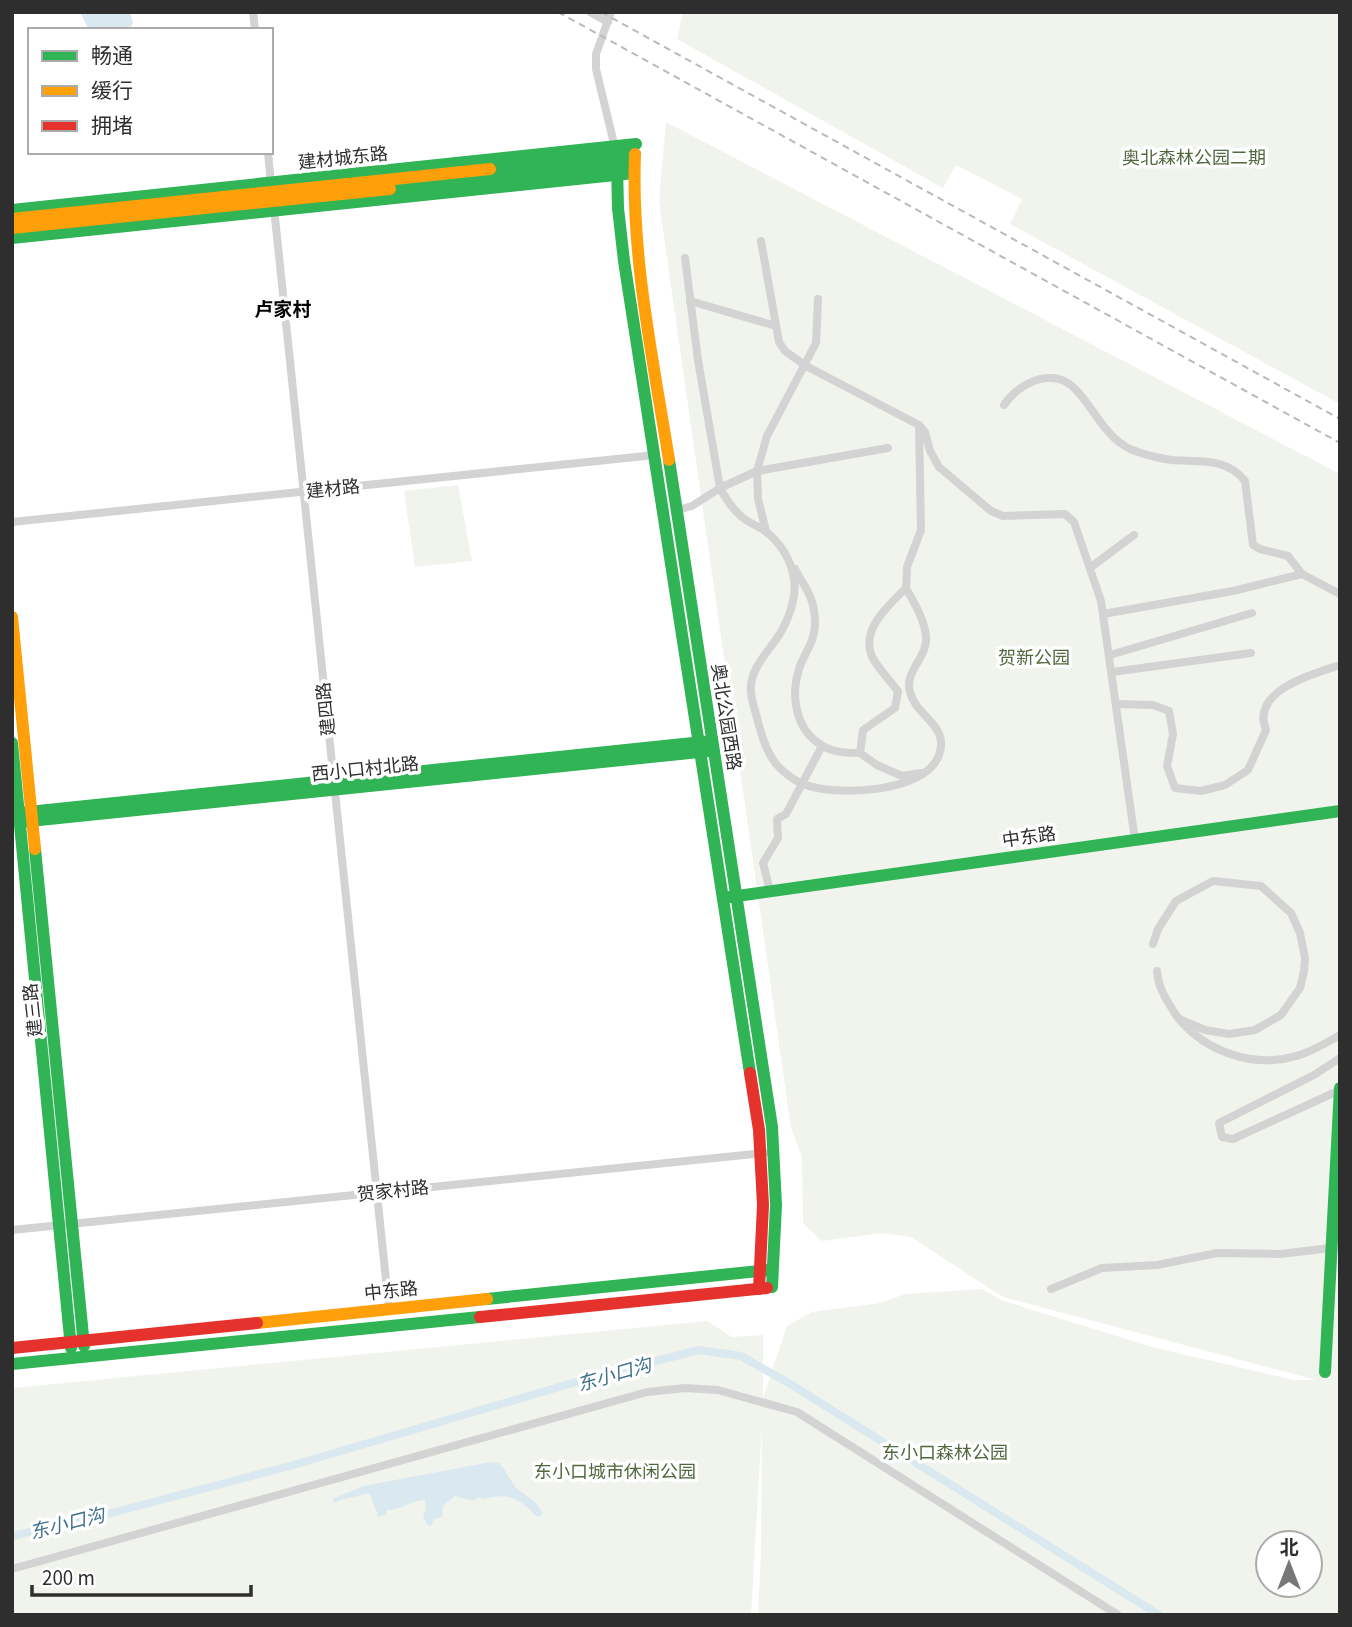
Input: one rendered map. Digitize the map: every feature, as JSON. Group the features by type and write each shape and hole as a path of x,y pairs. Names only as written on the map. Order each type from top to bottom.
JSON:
{"main road":[{"name":"建材城东路","path":"12,229 624,156"},
{"name":"建材城东路","path":"12,219 273,197 624,156"},
{"name":"奥北公园西路","path":"624,156 622,240 654,455 707,747"},
{"name":"奥北公园西路","path":"624,156 677,510 707,747 776,1214 765,1288"},
{"name":"建材城东路","path":"12,210 273,197"},
{"name":"建材城东路","path":"12,238 273,197"},
{"name":"建三路","path":"12,617 26,817 78,1358"},
{"name":"建三路","path":"12,743 26,817"},
{"name":"西小口村北路","path":"26,817 707,747"},
{"name":"中东路","path":"730,897 1340,811"},
{"path":"1325,1372 1340,1089"},
{"name":"中东路","path":"12,1348 766,1270"},
{"name":"中东路","path":"12,1364 765,1288"}],"street":[{"path":"590,12 608,22"},
{"path":"611,12 596,54 596,69 624,156"},
{"name":"建四路","path":"268,154 389,1309"},
{"path":"761,241 779,342 785,351 806,366 919,425 925,432 930,452 939,467 991,511 1003,516 1065,514 1074,522 1091,567 1103,614 1135,840"},
{"path":"685,258 698,359 720,488 729,504 744,519 766,531 784,549 811,595 815,625 811,647 799,667 796,711 805,729 822,746 840,752 860,753 877,765 902,776 928,772"},
{"path":"766,531 758,499 757,471 767,436 816,343 818,299"},
{"path":"690,301 776,326"},
{"path":"1004,405 1017,390 1028,383 1055,378 1069,383 1079,391 1100,424 1127,447 1139,453 1172,460 1204,460 1230,468 1245,481 1253,545 1288,556 1302,574 1340,594"},
{"path":"784,549 794,580 793,604 780,634 753,674 750,690 763,739 776,764 802,784 830,790 897,786 919,778 928,772 939,755 941,736 933,721 919,710 909,690 913,669 924,651 927,639 923,622 906,588 907,567 921,530 919,425"},
{"path":"677,510 692,506 720,488 757,471 888,448"},
{"name":"建材路","path":"12,522 654,455"},
{"path":"1091,567 1134,535"},
{"path":"1103,614 1233,591 1302,574"},
{"path":"860,753 863,730 895,708 898,691 871,655 870,631 906,588"},
{"path":"1110,656 1252,613"},
{"path":"1112,672 1251,653"},
{"path":"1117,704 1153,705 1169,711 1174,734 1167,766 1175,788 1201,791 1225,785 1248,771 1266,730 1261,718 1263,712 1279,691 1304,677 1340,665"},
{"path":"770,891 763,863 778,838 777,819 786,814 822,746"},
{"path":"1153,944 1158,929 1176,901 1213,881 1261,886 1291,913 1300,933 1305,958 1302,979 1296,996 1281,1015 1255,1030 1229,1034 1205,1030 1179,1019"},
{"path":"1157,971 1161,990 1179,1019 1199,1040 1234,1056 1255,1060 1295,1057 1340,1035"},
{"path":"1340,1058 1314,1075 1219,1123 1222,1137 1233,1139 1340,1089"},
{"name":"贺家村路","path":"12,1230 768,1153"},
{"path":"1051,1289 1102,1268 1157,1265 1217,1253 1280,1254 1331,1248"},
{"path":"12,1569 647,1392 685,1388 718,1390 797,1412 1118,1615"}],"green space":[{"name":"奥北森林公园二期","path":"683,12 1340,12 1340,404 1010,224 1022,199 956,165 943,188 677,39"},
{"name":"贺新公园","path":"666,122 1340,474 1340,1615 758,1615 762,1424 751,1615 12,1615 12,1388 707,1321 732,1337 763,1335 763,1398 787,1326 812,1312 880,1303 905,1294 982,1289 1001,1300 1152,1347 1294,1380 1316,1380 1003,1297 911,1237 882,1233 822,1241 803,1223 802,1157 791,1128 659,201"},
{"path":"458,485 472,561 415,567 404,491"}],"shaded area":[{"path":"80,12 130,12 133,23 130,28 88,28"},
{"path":"491,1462 499,1463 515,1487 535,1502 543,1513 539,1517 512,1498 479,1497 474,1501 455,1496 443,1506 442,1517 434,1519 431,1526 427,1525 423,1515 426,1509 425,1500 387,1510 386,1515 377,1517 378,1513 368,1493 334,1503 333,1499 363,1486"}],"waterway":[{"name":"东小口沟","path":"12,1536 81,1521 290,1466 593,1377 699,1350 741,1356 792,1385 1159,1615"}],"railway":[{"path":"558,12 1340,443"},
{"path":"601,12 1340,419"}],"traffic: fast":[{"path":"12,210 636,144"},
{"path":"490,169 635,154"},
{"path":"390,189 634,163"},
{"path":"617,165 618,208 624,261 750,1073"},
{"path":"12,238 634,173"},
{"path":"669,460 772,1127 776,1205 772,1287"},
{"path":"19,813 712,741"},
{"path":"12,743 71,1348"},
{"path":"20,822 709,751"},
{"path":"723,898 1340,811"},
{"path":"35,849 84,1346"},
{"path":"1325,1372 1340,1088"},
{"path":"487,1299 769,1270"},
{"path":"12,1364 480,1317"}],"traffic: slow":[{"path":"635,154 636,231 640,269 669,460"},
{"path":"12,219 490,169"},
{"path":"12,228 390,189"},
{"path":"12,617 35,849"},
{"path":"257,1323 487,1299"}],"traffic: jam":[{"path":"750,1073 759,1130 763,1205 759,1289"},
{"path":"480,1317 767,1288"},
{"path":"12,1348 257,1323"}],"district":[{"name":"卢家村","path":"283,309"}],"park label":[{"name":"东小口森林公园","path":"945,1453"},
{"name":"东小口城市休闲公园","path":"615,1472"}]}
